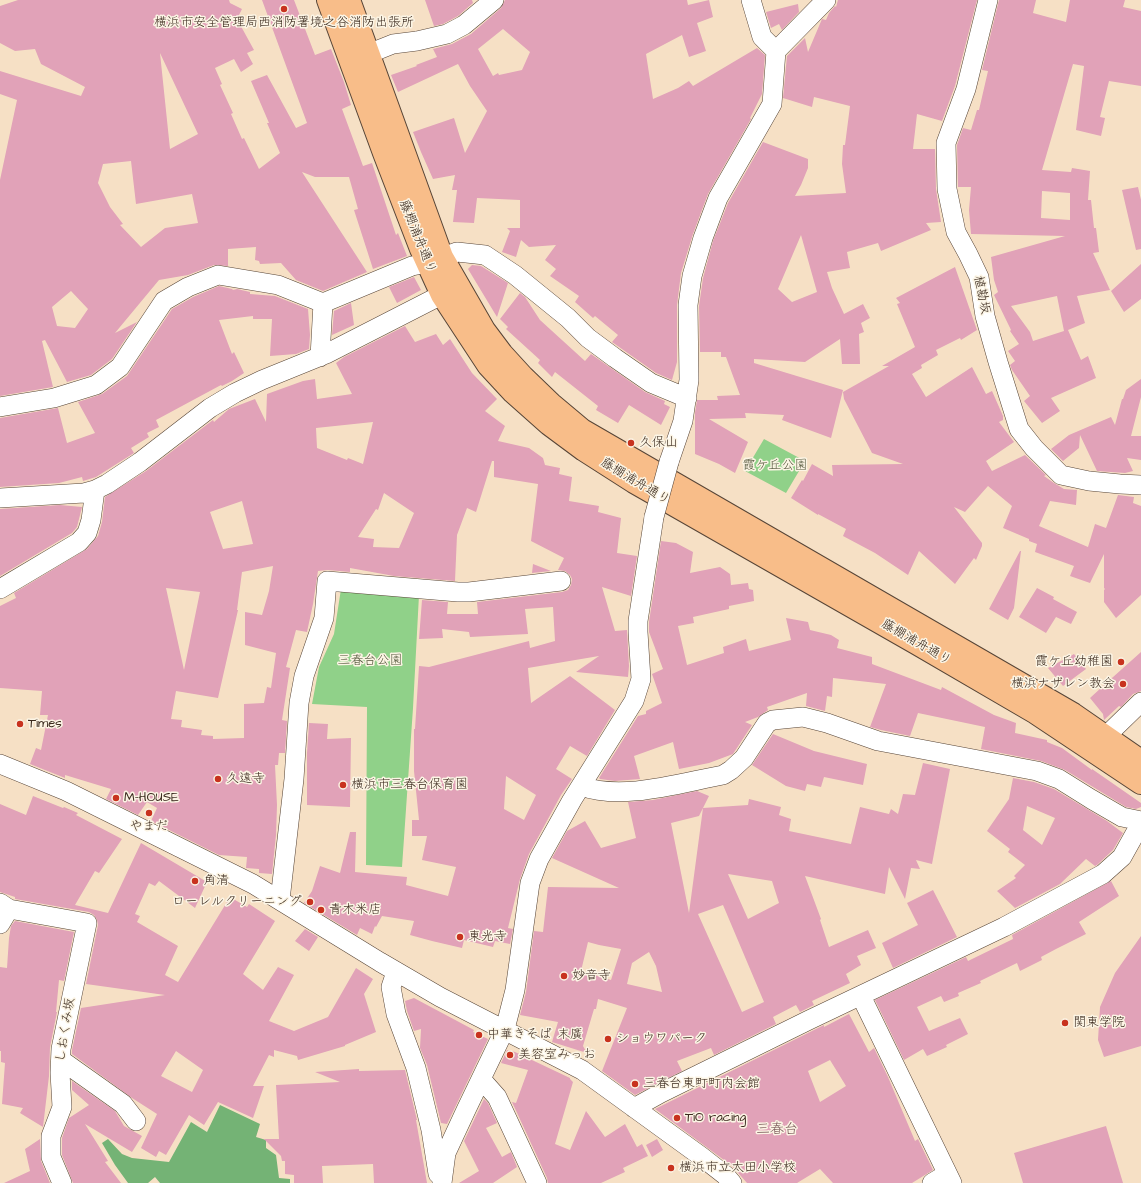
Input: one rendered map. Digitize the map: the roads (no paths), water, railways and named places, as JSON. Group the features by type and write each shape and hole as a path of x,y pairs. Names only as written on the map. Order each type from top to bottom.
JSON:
{"main road":[{"name":"藤棚浦舟通り","path":"328,0 384,153 450,291 484,330 502,354 551,404 582,430 1060,706 1141,783"},
{"name":"藤棚浦舟通り","path":"349,0 435,260"},
{"name":"藤棚浦舟通り","path":"1099,744 1141,762"}],"street":[{"path":"368,54 393,44 418,41 447,34 464,25 494,0"},
{"path":"751,0 762,36 776,51"},
{"path":"441,1183 446,1154 505,1030 515,990 530,883 542,854 581,786 634,701 642,679 638,621 654,517 669,462 683,421 687,398 689,380 687,343 688,305 692,276 704,238 718,198 772,104 776,51 826,0"},
{"name":"植勘坂","path":"988,0 966,89 946,143 946,189 956,232 979,277 987,324 1019,429 1034,448 1061,475 1089,481 1141,485"},
{"path":"0,407 54,398 96,385 120,367 164,301 188,287 218,275 278,284 323,302 412,266 457,252 485,255 516,275 568,318 588,338 615,358 651,383 687,398"},
{"path":"0,498 84,493 95,490 140,462 210,408 235,393 262,380 320,357 450,291"},
{"path":"320,357 323,302"},
{"path":"0,589 80,542 88,533 95,490"},
{"path":"280,900 294,779 299,703 304,676 324,618 327,581 458,592 561,581"},
{"path":"1099,744 1141,702"},
{"path":"581,786 611,792 623,792 644,790 723,775 744,758 767,723 773,720 803,717 827,723 878,741 1037,771 1059,779 1122,817 1141,822 1122,857 1103,874 1004,927 661,1093 634,1108"},
{"path":"0,764 72,794 253,884 396,972 440,997 582,1070 702,1157 725,1175 732,1183"},
{"name":"しおくみ坂","path":"3,912 86,923 61,1049 62,1107 50,1140 52,1157 62,1183"},
{"path":"396,972 391,987 396,1014 416,1068 431,1130 441,1183"},
{"path":"861,996 944,1180"},
{"path":"61,1060 122,1104 136,1121"},
{"path":"481,1079 497,1097 536,1183"}],"place":[{"name":"横浜市安全管理局西消防署境之谷消防出張所","path":"284,9"},
{"name":"久保山","path":"631,443"},
{"name":"霞ケ丘幼稚園","path":"1121,662"},
{"name":"横浜ナザレン教会","path":"1123,684"},
{"name":"Times","path":"20,724"},
{"name":"久遠寺","path":"218,779"},
{"name":"横浜市三春台保育園","path":"343,785"},
{"name":"M-HOUSE","path":"116,798"},
{"name":"やまだ","path":"149,813"},
{"name":"角清","path":"195,881"},
{"name":"ローレルクリーニング","path":"310,902"},
{"name":"青木米店","path":"321,910"},
{"name":"東光寺","path":"460,937"},
{"name":"妙音寺","path":"564,976"},
{"name":"関東学院","path":"1065,1023"},
{"name":"中華きそば 末廣","path":"479,1035"},
{"name":"ショウワパーク","path":"608,1039"},
{"name":"美容室みっお","path":"510,1055"},
{"name":"三春台東町町内会館","path":"635,1084"},
{"name":"TiO racing","path":"677,1118"},
{"name":"横浜市立太田小学校","path":"671,1168"}],"district":[{"name":"三春台","path":"777,1130"}],"park label":[{"name":"霞ケ丘公園","path":"775,466"},
{"name":"三春台公園","path":"370,661"}]}
